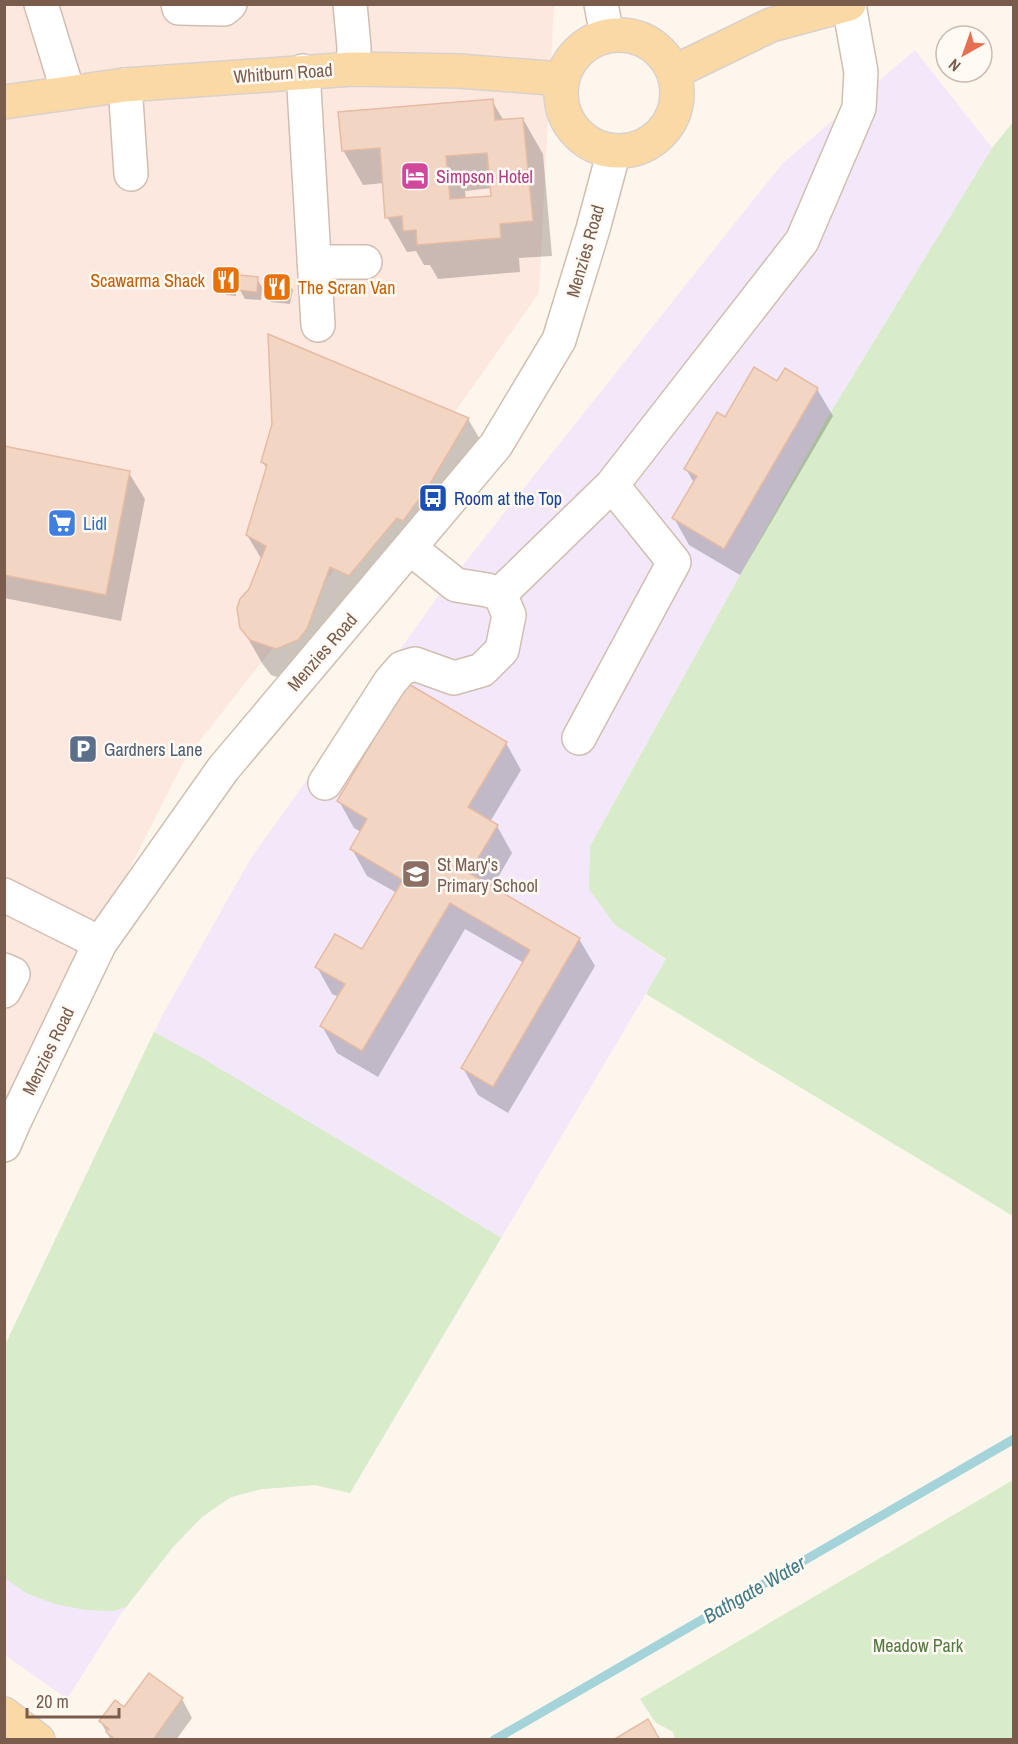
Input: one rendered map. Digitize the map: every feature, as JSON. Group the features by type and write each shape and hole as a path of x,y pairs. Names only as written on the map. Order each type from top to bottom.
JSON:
{"main road":[{"path":"674,72 771,25 849,5"},
{"path":"604,20 624,34 640,38 654,46 666,58 674,72 678,91 675,111 666,128 651,141 633,150 614,151 594,146 578,134 566,118 561,99 562,79 568,63 592,41 604,20"},
{"name":"Whitburn Road","path":"4,102 125,86 303,71 353,69 459,71 562,79"},
{"path":"4,1714 38,1740"}],"street":[{"path":"41,4 68,92"},
{"path":"178,4 179,8 224,9 230,4"},
{"path":"350,4 354,47 353,69"},
{"path":"500,594 612,485 802,241 859,108 861,72 849,5"},
{"path":"303,71 318,325"},
{"path":"125,86 131,174"},
{"name":"Menzies Road","path":"4,1145 100,943 223,769 496,445 559,340 614,151"},
{"path":"314,262 366,262"},
{"path":"579,738 674,562 612,485"},
{"path":"325,783 390,682 402,668 415,664 454,678 482,669 502,650 509,615 500,594 456,585 410,548"},
{"path":"4,895 100,943"},
{"path":"4,970 13,974 4,991"}],"shaded area":[{"path":"5,5 554,5 539,293 426,453 184,761 5,1116"},
{"name":"St Mary's Primary School","path":"915,50 934,74 934,84 942,84 992,148 826,420 590,846 615,925 666,960 350,1493 315,1485 262,1489 231,1497 202,1517 173,1547 121,1614 67,1699 5,1655 5,1345 162,1016 251,858 439,595 782,164"}],"green space":[{"path":"1013,122 1013,1216 646,994 666,959 615,925 589,889 590,846 826,420 992,148"},
{"path":"154,1032 202,1058 501,1238 350,1493 315,1485 262,1489 231,1497 202,1517 173,1547 126,1607 113,1611 86,1610 55,1604 26,1593 5,1578 5,1345"},
{"name":"Meadow Park","path":"1013,1480 1013,1739 675,1740 673,1732 655,1722 640,1699"}],"building":[{"name":"Simpson Hotel","path":"493,99 495,120 523,118 533,221 500,224 501,238 417,245 416,230 403,231 402,216 385,218 380,148 342,151 338,112","holes":["487,153 491,196 450,199 446,156"]},
{"name":"Scawarma Shack","path":"220,274 232,274 232,288 220,287"},
{"path":"239,275 258,277 257,292 238,290"},
{"name":"The Scran Van","path":"268,278 289,280 285,296 264,294"},
{"path":"268,334 469,418 428,487 403,521 397,518 349,576 330,567 307,629 298,640 276,649 250,640 240,628 237,608 240,599 249,589 266,546 246,535 267,465 261,462 272,424"},
{"path":"754,367 777,381 785,368 818,388 724,549 672,518 697,476 684,469 717,412 725,417"},
{"name":"Lidl","path":"4,446 130,471 106,595 4,575"},
{"path":"407,683 507,742 468,807 498,825 469,873 580,938 493,1087 461,1068 530,950 450,903 362,1051 320,1026 345,984 315,967 335,934 362,949 403,880 350,849 367,819 337,801"},
{"path":"149,1673 183,1698 153,1740 116,1740 106,1732 109,1729 99,1721 115,1700 124,1707"},
{"path":"648,1719 660,1740 613,1740"}],"waterway":[{"name":"Bathgate Water","path":"494,1740 1014,1439"}],"place":[{"name":"Simpson Hotel","path":"415,176"},
{"name":"Scawarma Shack","path":"226,280"},
{"name":"The Scran Van","path":"277,287"},
{"name":"Room at the Top","path":"433,498"},
{"name":"Lidl","path":"62,523"},
{"name":"Gardners Lane","path":"83,749"},
{"name":"St Mary's Primary School","path":"416,874"}]}
